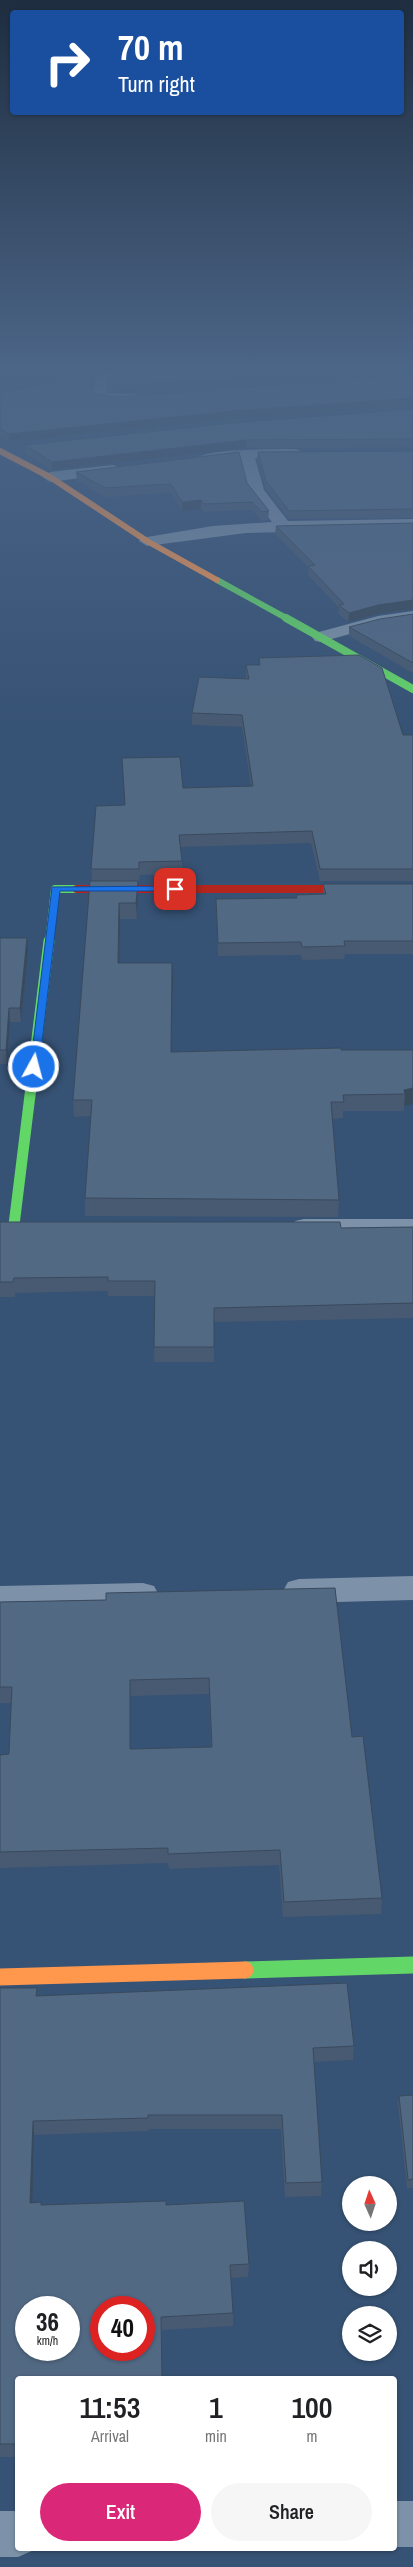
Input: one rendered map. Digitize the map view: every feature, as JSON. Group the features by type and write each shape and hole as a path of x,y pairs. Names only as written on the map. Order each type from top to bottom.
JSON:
{"street":[{"path":"65,487 147,541 413,689"},
{"path":"255,487 256,491 284,526"},
{"path":"147,541 180,534 284,526 413,524"},
{"path":"321,637 378,621 413,616"},
{"path":"16,1225 55,888 413,889"},
{"path":"283,1227 413,1228"},
{"path":"266,1592 413,1588"},
{"path":"0,1598 167,1594"},
{"path":"0,1977 413,1965"},
{"path":"397,2524 413,2524"},
{"path":"0,2534 15,2534"}],"building":[{"path":"173,487 250,487 269,511 262,512 252,502 204,504 201,500 182,502"},
{"path":"270,487 413,487 413,509 289,511"},
{"path":"413,523 413,600 378,605 349,613 339,605 344,604 308,566 315,565 276,526"},
{"path":"413,614 413,663 349,627 380,619"},
{"path":"359,655 382,668 403,735 413,735 413,869 320,869 312,831 179,835 182,861 139,862 139,869 91,869 96,806 125,805 122,758 180,757 183,788 253,786 242,715 192,713 199,677 249,679 246,665 260,665 259,658"},
{"path":"90,881 138,881 136,903 119,903 118,963 172,963 171,1052 341,1048 341,1050 413,1050 413,1088 404,1090 405,1094 343,1095 344,1102 331,1102 339,1200 85,1198 92,1100 73,1100"},
{"path":"323,884 413,884 413,941 344,941 345,946 302,947 301,942 218,943 216,899 297,898 296,895 326,894"},
{"path":"0,938 27,938 20,1008 9,1008 6,1050 0,1050"},
{"path":"0,1222 340,1222 341,1228 413,1227 413,1303 214,1308 214,1347 154,1347 155,1281 108,1281 108,1277 14,1278 13,1282 0,1282"},
{"path":"335,1588 352,1737 363,1736 382,1898 284,1902 280,1850 168,1854 168,1848 0,1852 0,1755 9,1754 12,1687 0,1687 0,1602 106,1600 106,1593","holes":["209,1678 212,1747 130,1749 130,1680"]},
{"path":"347,1983 354,2046 313,2048 322,2182 286,2183 282,2115 148,2115 148,2118 33,2121 30,2203 41,2202 41,2205 166,2201 166,2205 244,2201 249,2264 230,2265 233,2313 161,2317 162,2376 15,2376 15,2444 0,2444 0,1988 37,1988 36,1996"},
{"path":"413,2095 413,2179 408,2180 399,2096"}],"traffic: fast":[{"path":"217,580 413,689"},
{"path":"14,1225 55,889 77,889"},
{"path":"245,1970 413,1965"}],"traffic: slow":[{"path":"65,487 147,541 217,580"},
{"path":"0,1977 245,1970"}],"traffic: jam":[{"path":"77,889 413,889"}],"route":[{"path":"34,1067 55,888 175,889"}]}
